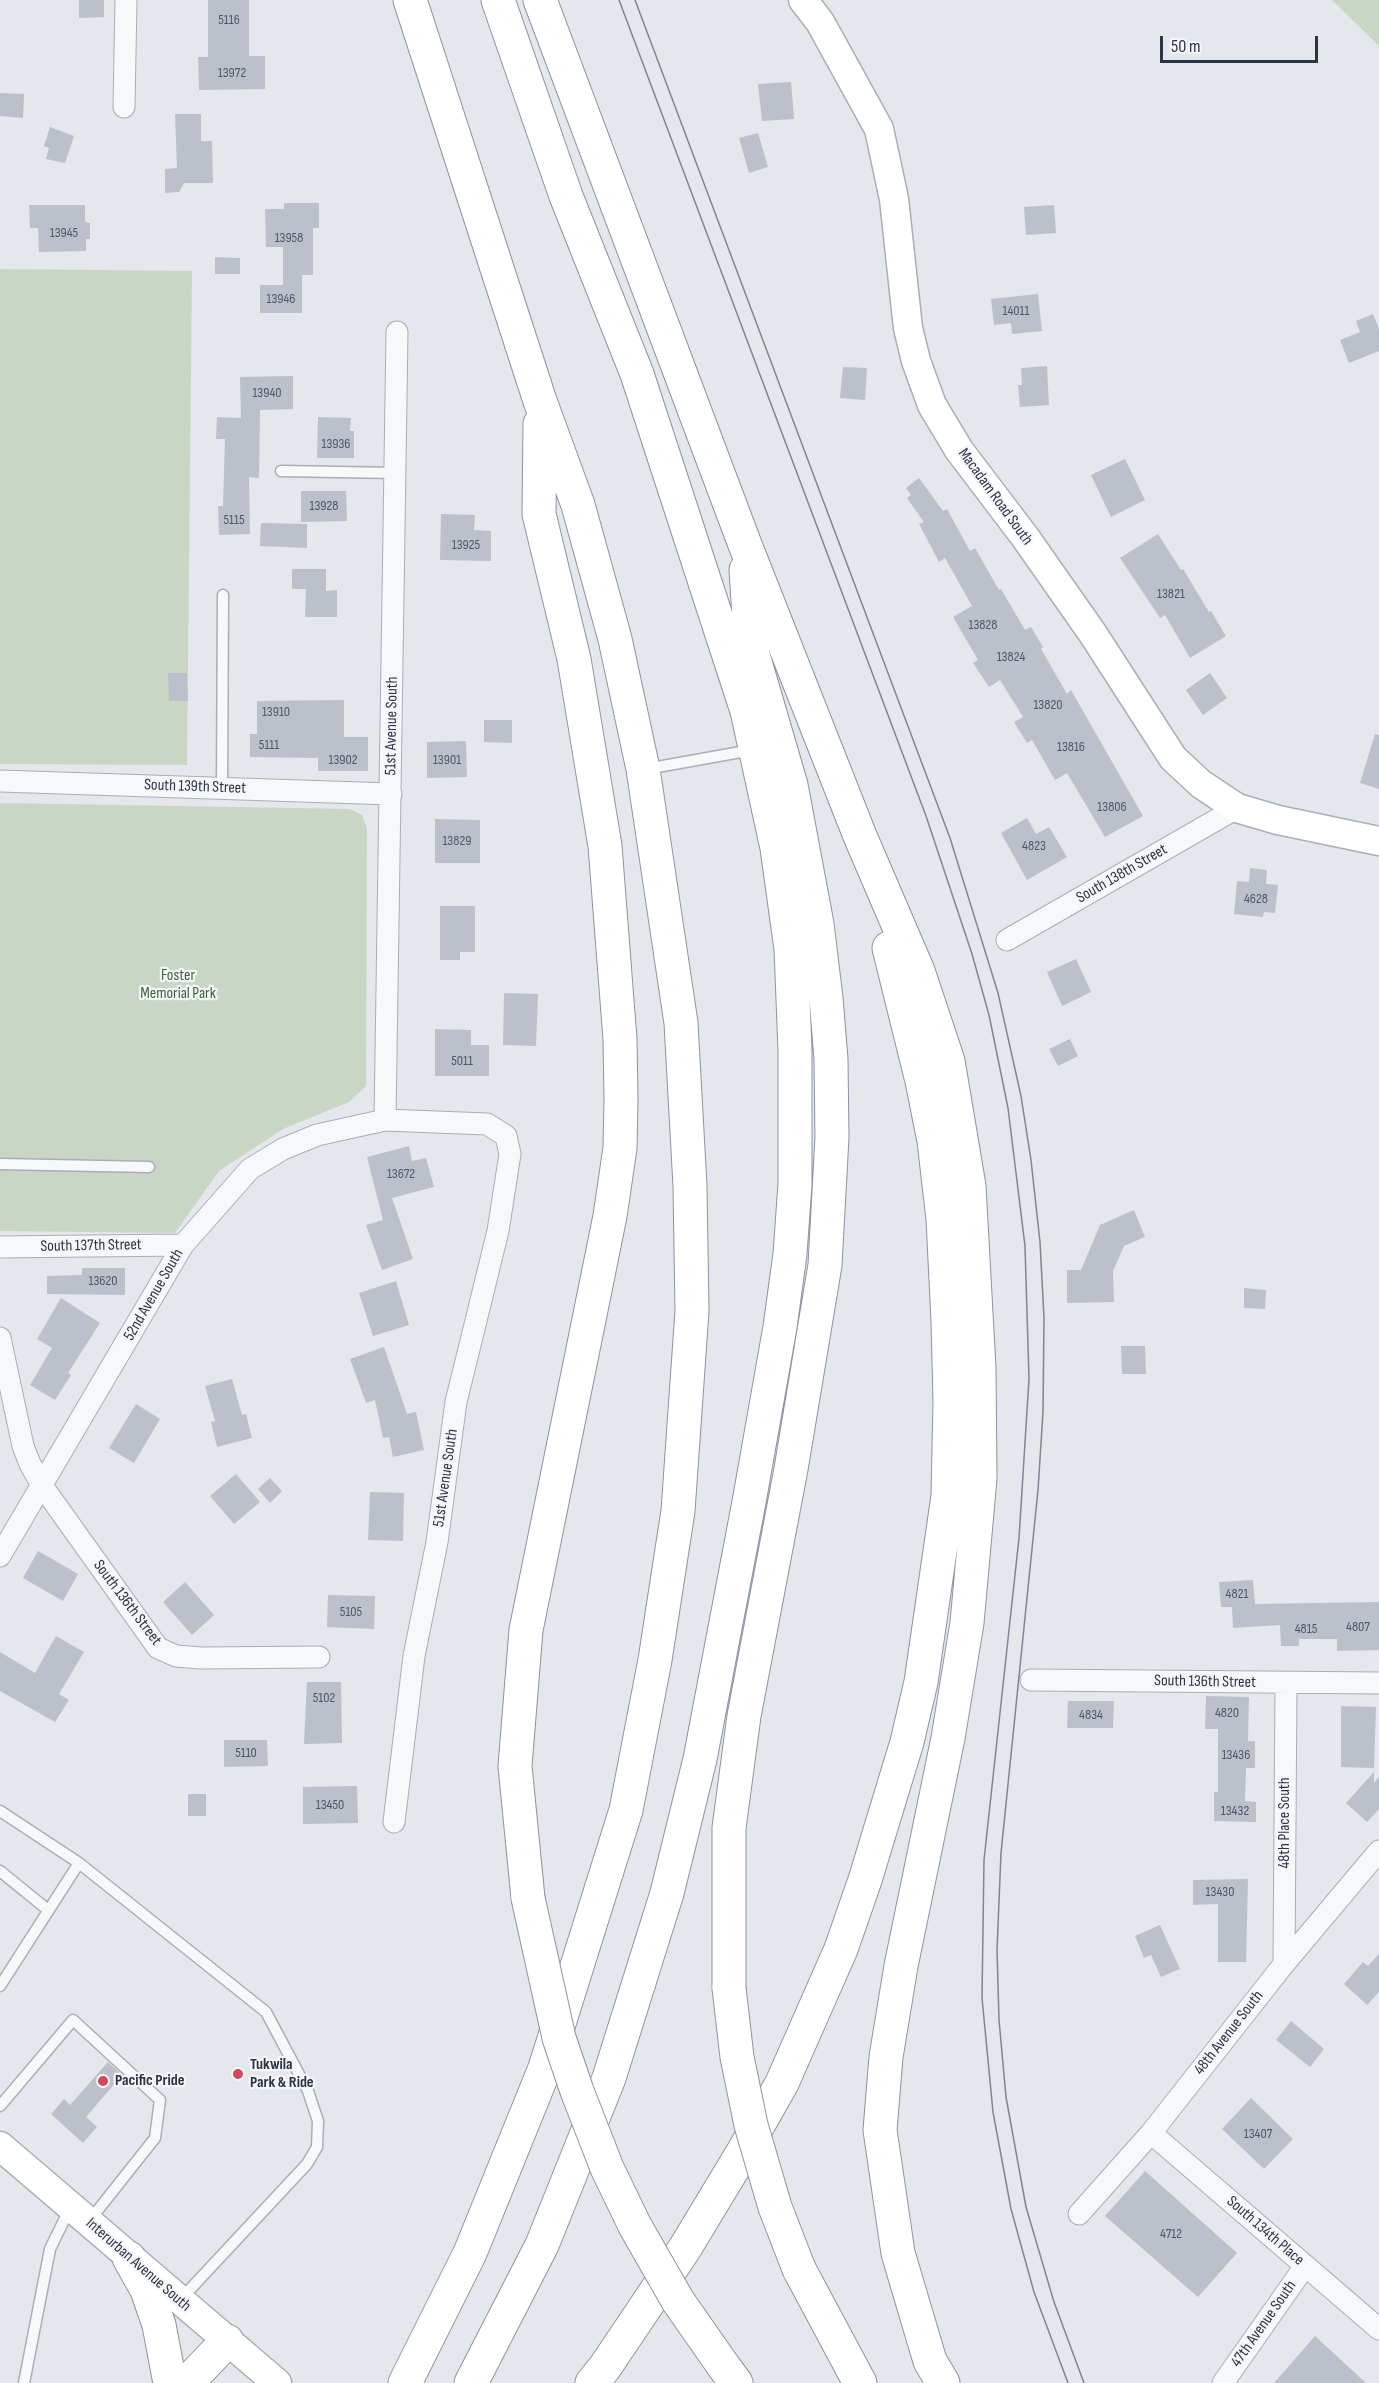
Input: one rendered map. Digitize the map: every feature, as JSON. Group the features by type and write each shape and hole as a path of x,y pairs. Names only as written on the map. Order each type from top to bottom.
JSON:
{"highway":[{"path":"406,2381 470,2253 545,2068 626,1810 666,1593 678,1511 692,1311 690,1186 681,1023 643,769 602,588 578,505 540,401 410,0"},
{"path":"471,2383 542,2245 609,2078 667,1893 700,1759 780,1327 790,1254 795,1184 795,1050 791,949 777,848 747,711 637,374 566,196 498,0"},
{"path":"540,0 744,542 860,836 918,971 948,1061 969,1186 979,1368 980,1479 967,1623 948,1738 899,1976 885,2057 880,2130 898,2253 930,2361 943,2383"},
{"path":"540,401 539,514 574,659 605,846 620,1039 621,1100 620,1148 610,1216 526,1630 515,1766 528,1898 559,2038 577,2091 607,2168 635,2226 678,2301 729,2374"},
{"path":"744,542 751,648 791,786 815,914 831,1059 832,1137 825,1265 791,1469 744,1716 732,1806 728,1885 729,1988 737,2056 751,2125 775,2208 799,2269 860,2383"},
{"path":"592,2383 685,2248 743,2152 791,2062 841,1950 865,1880 902,1763 921,1682 948,1496 950,1400 943,1219 934,1141 922,1081 860,836"},
{"path":"129,2258 147,2290 159,2325 170,2383"},
{"path":"187,2383 227,2341"}],"street":[{"path":"124,107 126,0"},
{"name":"Macadam Road South","path":"803,0 820,22 879,129 894,199 908,328 915,362 932,405 959,450 1025,537 1093,634 1173,758 1201,784 1237,808 1278,820 1379,841"},
{"name":"51st Avenue South","path":"394,1822 414,1656 437,1542 456,1402 498,1231 510,1154 506,1136 487,1124 385,1120 397,332"},
{"name":"South 139th Street","path":"0,781 391,794"},
{"name":"South 138th Street","path":"1007,940 1237,808"},
{"name":"52nd Avenue South","path":"0,1557 183,1245 250,1169 283,1149 317,1135 385,1120"},
{"name":"South 137th Street","path":"0,1247 183,1245"},
{"name":"South 136th Street","path":"0,1338 23,1446 43,1487 158,1648 176,1656 201,1659 319,1657"},
{"name":"South 136th Street","path":"1031,1680 1379,1683"},
{"name":"48th Place South","path":"1284,1964 1286,1683"},
{"name":"48th Avenue South","path":"1079,2214 1151,2133 1284,1964 1379,1851"},
{"name":"South 134th Place","path":"1151,2133 1379,2329"},
{"name":"Interurban Avenue South","path":"0,2146 277,2383"},
{"name":"47th Avenue South","path":"1223,2383 1305,2266"}],"lane":[{"path":"281,471 395,473"},
{"path":"222,788 223,594"},
{"path":"643,769 756,750"},
{"path":"0,1164 149,1167"},
{"path":"0,1811 79,1863 266,2012 308,2091 318,2121 316,2147 308,2164 179,2301"},
{"path":"0,1986 79,1863"},
{"path":"0,1871 48,1910"},
{"path":"0,2106 73,2020 160,2100 155,2138 79,2215 50,2249 24,2383"}],"green space":[{"path":"1332,0 1379,0 1379,46"},
{"path":"0,269 192,271 187,765 0,764"},
{"name":"Foster Memorial Park","path":"0,803 350,809 362,815 367,829 366,1086 349,1102 283,1129 219,1171 175,1233 0,1231"}],"building":[{"path":"79,0 104,0 104,17 79,18"},
{"path":"208,0 249,0 249,56 265,56 265,89 199,90 198,57 208,57"},
{"path":"791,82 794,119 762,121 758,84"},
{"path":"0,93 24,94 23,118 0,116"},
{"path":"175,114 201,114 201,141 212,141 213,183 184,183 179,192 165,193 165,169 177,168"},
{"path":"50,127 74,136 65,163 46,159 49,148 44,146"},
{"path":"758,133 768,167 749,173 739,138"},
{"path":"284,203 319,203 319,228 313,228 313,275 302,275 302,313 260,313 260,285 283,285 283,247 266,247 265,209 284,209"},
{"path":"29,205 85,205 85,222 90,223 90,239 86,239 86,251 39,252 38,228 30,228"},
{"path":"1054,205 1056,233 1026,235 1024,207"},
{"path":"215,257 240,258 240,274 215,274"},
{"path":"1038,294 1042,331 1012,334 1011,323 994,325 991,299"},
{"path":"1373,314 1379,329 1379,351 1349,363 1340,340 1360,332 1356,321"},
{"path":"1047,366 1049,405 1020,407 1018,385 1022,385 1021,368"},
{"path":"843,367 867,368 865,400 840,398"},
{"path":"293,376 293,409 260,410 259,478 249,477 250,534 219,535 218,506 223,506 225,439 216,439 217,417 241,418 240,377"},
{"path":"318,417 351,418 350,431 354,431 354,458 317,458"},
{"path":"1125,459 1145,500 1111,517 1091,475"},
{"path":"919,478 943,511 947,509 970,551 975,548 1025,630 1031,627 1067,694 1071,690 1143,816 1105,837 1067,773 1055,780 1032,740 1027,743 1014,722 1023,717 1000,680 989,687 973,663 978,660 953,617 972,606 945,558 939,562 919,524 924,522 907,498 911,495 906,488"},
{"path":"301,491 346,491 347,521 301,522"},
{"path":"441,514 475,515 474,530 491,531 491,561 440,560"},
{"path":"261,523 307,524 307,548 260,546"},
{"path":"1158,534 1226,636 1190,658 1165,615 1160,618 1120,558"},
{"path":"292,569 326,569 326,591 337,590 337,617 305,617 306,589 292,589"},
{"path":"168,673 187,673 188,701 169,701"},
{"path":"1210,673 1227,698 1203,715 1186,690"},
{"path":"344,700 344,737 368,737 368,771 318,771 318,758 250,757 250,734 257,734 257,701"},
{"path":"484,720 512,720 512,743 484,742"},
{"path":"1375,734 1379,735 1379,789 1360,783"},
{"path":"466,741 467,777 427,778 427,742"},
{"path":"1027,818 1036,834 1049,827 1067,857 1027,880 1001,833"},
{"path":"435,819 480,820 480,863 435,863"},
{"path":"1250,868 1267,870 1266,884 1278,885 1275,913 1264,912 1263,917 1234,914 1237,881 1249,882"},
{"path":"440,906 475,906 475,952 460,952 460,960 440,960"},
{"path":"1076,959 1091,992 1062,1006 1047,972"},
{"path":"504,993 538,994 536,1046 503,1045"},
{"path":"435,1029 471,1030 471,1045 489,1045 489,1076 435,1076"},
{"path":"1070,1039 1078,1056 1058,1066 1049,1049"},
{"path":"409,1146 412,1161 426,1158 434,1187 392,1198 413,1259 382,1270 366,1225 383,1220 367,1157"},
{"path":"1134,1210 1145,1237 1124,1246 1113,1271 1114,1302 1067,1303 1067,1270 1081,1270 1100,1225"},
{"path":"82,1268 125,1268 125,1295 47,1294 47,1276 82,1275"},
{"path":"396,1281 409,1325 373,1336 359,1293"},
{"path":"1244,1288 1266,1290 1265,1309 1244,1308"},
{"path":"61,1298 100,1323 68,1373 71,1375 55,1400 30,1385 52,1348 37,1339"},
{"path":"1121,1346 1145,1346 1146,1374 1122,1374"},
{"path":"384,1347 407,1414 416,1412 424,1450 393,1457 389,1437 383,1438 375,1400 366,1403 350,1359"},
{"path":"232,1379 242,1415 246,1414 252,1438 217,1447 211,1422 215,1421 205,1386"},
{"path":"136,1404 160,1419 134,1463 109,1448"},
{"path":"236,1474 260,1502 234,1524 210,1496"},
{"path":"270,1478 282,1491 270,1503 258,1489"},
{"path":"370,1492 404,1493 403,1541 368,1540"},
{"path":"38,1551 78,1574 63,1601 23,1578"},
{"path":"1253,1580 1255,1604 1379,1602 1379,1650 1337,1651 1337,1639 1299,1639 1299,1646 1281,1646 1280,1625 1233,1628 1232,1607 1221,1607 1219,1582"},
{"path":"185,1582 214,1615 192,1635 163,1602"},
{"path":"328,1595 375,1596 374,1629 327,1627"},
{"path":"56,1636 84,1652 59,1694 69,1700 55,1722 0,1691 0,1652 35,1673"},
{"path":"307,1682 341,1682 342,1743 304,1744"},
{"path":"1206,1696 1249,1697 1248,1741 1255,1741 1255,1768 1246,1768 1245,1801 1256,1802 1256,1822 1214,1821 1214,1792 1218,1792 1218,1729 1205,1729"},
{"path":"1068,1701 1114,1701 1113,1728 1067,1728"},
{"path":"1341,1706 1376,1707 1374,1768 1341,1767"},
{"path":"224,1740 267,1740 268,1766 224,1767"},
{"path":"1374,1772 1374,1783 1379,1777 1379,1809 1367,1822 1346,1803"},
{"path":"357,1786 358,1823 303,1824 303,1787"},
{"path":"188,1794 206,1794 206,1816 188,1816"},
{"path":"1248,1879 1246,1962 1218,1962 1218,1904 1193,1905 1193,1880"},
{"path":"1160,1925 1180,1969 1161,1977 1151,1955 1144,1958 1135,1936"},
{"path":"1379,1954 1379,1992 1367,2005 1344,1984 1363,1962 1368,1966"},
{"path":"1291,2021 1324,2049 1310,2067 1276,2040"},
{"name":"Pacific Pride","path":"108,2062 122,2075 86,2117 97,2127 83,2143 51,2114 64,2099 70,2105"},
{"path":"1251,2098 1293,2139 1264,2169 1222,2129"},
{"path":"1145,2171 1237,2253 1198,2297 1105,2216"},
{"path":"1315,2336 1366,2383 1274,2383"}],"tram line":[{"path":"619,0 926,816 972,954 989,1015 1008,1108 1025,1246 1029,1379 1019,1538 984,1860 982,1998 993,2112 1011,2209 1034,2292 1068,2383"},
{"path":"635,0 950,838 998,993 1021,1096 1040,1242 1044,1318 1043,1412 1038,1490 1001,1853 997,1950 999,2020 1006,2097 1026,2207 1054,2302 1084,2383"}],"place":[{"name":"Tukwila Park & Ride","path":"238,2074"},
{"name":"Pacific Pride","path":"103,2081"}]}
